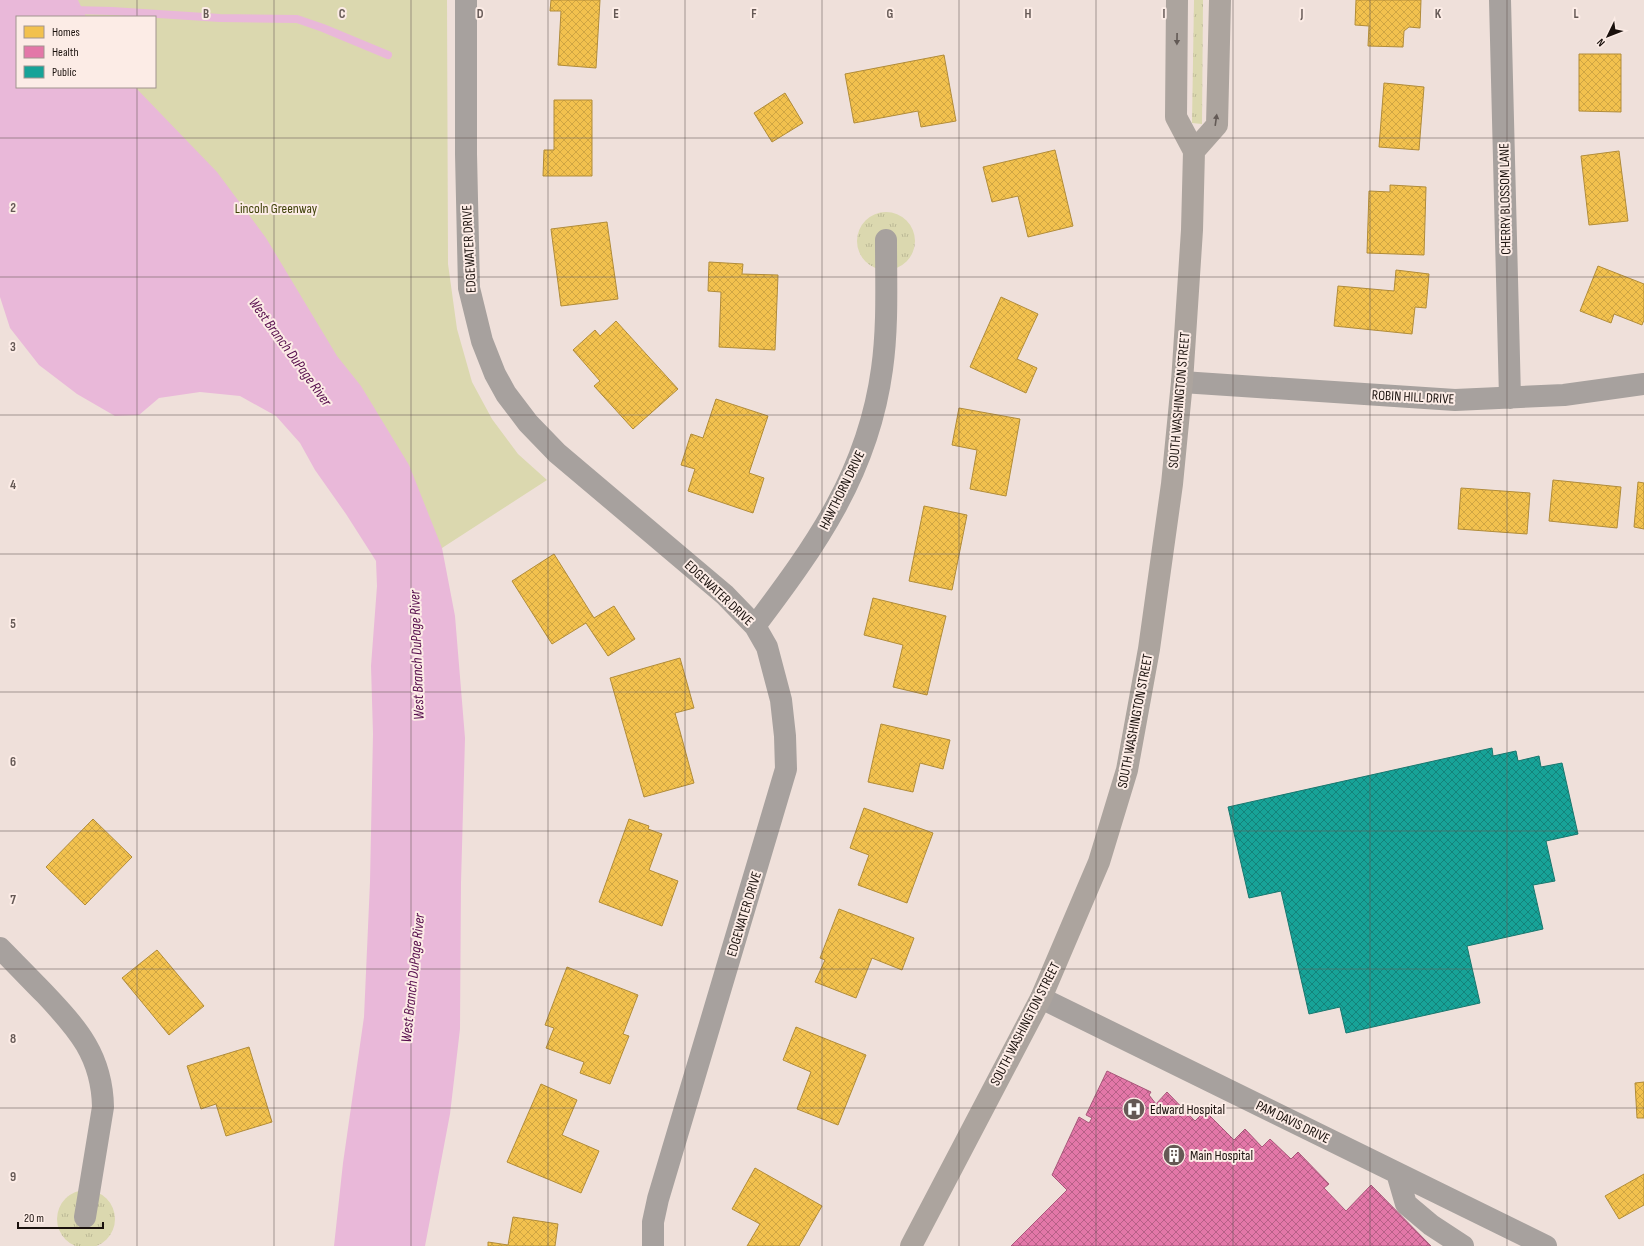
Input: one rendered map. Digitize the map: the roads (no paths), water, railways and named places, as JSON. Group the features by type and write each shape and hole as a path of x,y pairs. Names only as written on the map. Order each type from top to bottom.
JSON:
{"main road":[{"name":"SOUTH WASHINGTON STREET","path":"911,1246 1041,998 1099,862 1127,770 1149,649 1172,484 1182,382 1192,230 1194,151 1176,117 1177,0"},
{"path":"1194,151 1217,125 1220,0"}],"street":[{"name":"EDGEWATER DRIVE","path":"466,0 466,154 469,288 482,341 495,374 506,394 528,424 557,453 725,595 755,626 767,647 781,700 786,736 786,769 658,1199 653,1222 653,1246"},
{"name":"CHERRY BLOSSOM LANE","path":"1500,0 1510,398"},
{"name":"HAWTHORN DRIVE","path":"755,626 798,570 836,510 857,465 869,431 882,370 885,338 886,240"},
{"name":"ROBIN HILL DRIVE","path":"1182,382 1455,400 1564,396 1644,384"},
{"path":"0,948 71,1021 88,1047 99,1073 102,1092 102,1107 85,1217"},
{"name":"PAM DAVIS DRIVE","path":"1041,998 1397,1173 1520,1240 1546,1246"},
{"path":"1397,1173 1406,1204 1431,1225 1463,1246"}],"water":[{"name":"West Branch DuPage River","path":"0,0 78,0 86,16 16,16 16,88 136,88 217,172 266,238 337,356 361,386 409,465 442,548 455,616 465,738 461,883 460,1029 450,1114 425,1246 334,1246 343,1163 364,1017 370,882 373,734 371,666 377,586 376,561 346,514 315,470 300,443 276,416 240,396 200,392 159,398 139,415 115,416 77,394 39,365 10,328 0,297"}],"waterway":[{"path":"72,10 220,18 297,19 388,55"}],"place":[{"name":"Edward Hospital","path":"1134,1109"},
{"name":"Main Hospital","path":"1174,1155"}],"park label":[{"name":"Lincoln Greenway","path":"276,208"}]}
